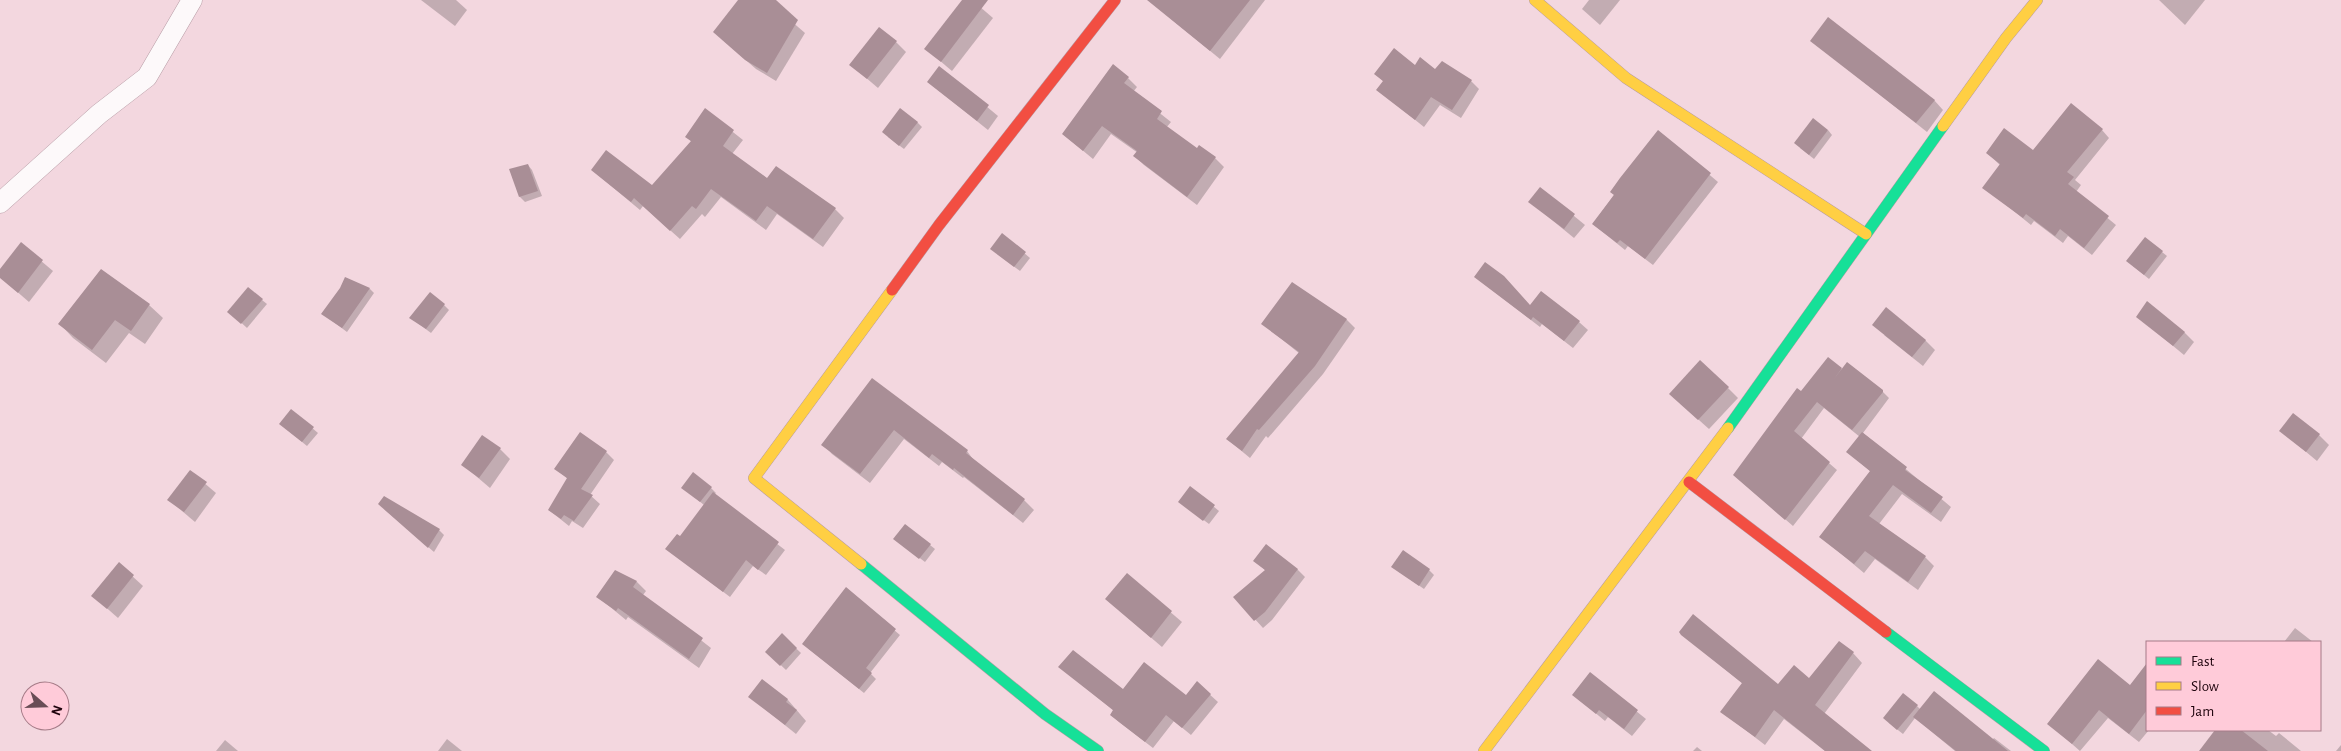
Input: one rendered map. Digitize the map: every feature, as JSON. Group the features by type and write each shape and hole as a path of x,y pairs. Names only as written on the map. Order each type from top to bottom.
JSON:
{"street":[{"path":"0,202 99,114 147,76 192,0"},
{"path":"1098,751 1044,714 754,478 939,225 1115,0"},
{"path":"1535,0 1626,78 1866,234"},
{"path":"1484,751 1689,482 2006,38 2038,0"},
{"path":"1689,482 2044,751"}],"building":[{"path":"738,0 776,0 798,20 767,73 745,60 713,32"},
{"path":"962,0 988,0 941,62 924,49"},
{"path":"1147,0 1250,0 1210,51"},
{"path":"1828,17 1935,100 1916,123 1810,41"},
{"path":"879,27 897,41 867,79 849,65"},
{"path":"1394,48 1415,65 1420,57 1435,69 1442,61 1472,80 1452,110 1431,97 1415,120 1376,90 1383,81 1374,74"},
{"path":"1113,64 1129,77 1124,83 1162,111 1157,119 1197,148 1199,145 1216,157 1187,197 1133,156 1137,151 1102,126 1083,151 1062,134"},
{"path":"939,66 989,105 977,121 927,82"},
{"path":"2071,103 2103,129 2067,172 2074,177 2068,184 2109,216 2084,248 2060,229 2055,236 2026,214 2023,218 1982,188 2000,164 1986,153 2004,128 2033,150"},
{"path":"705,108 734,130 723,146 767,178 776,166 836,208 813,239 767,206 756,221 711,189 696,209 692,206 670,231 634,198 631,202 591,170 606,150 652,185 691,141 685,137"},
{"path":"900,108 918,122 899,146 882,132"},
{"path":"1813,118 1828,130 1809,155 1794,143"},
{"path":"1658,130 1711,173 1645,259 1620,240 1617,243 1592,224 1614,195 1610,192"},
{"path":"528,164 538,191 519,197 509,169"},
{"path":"1540,187 1575,214 1564,229 1528,202"},
{"path":"1002,233 1026,252 1014,267 990,249"},
{"path":"2145,237 2163,251 2144,275 2126,261"},
{"path":"21,242 43,260 18,293 0,278 0,269"},
{"path":"1485,262 1504,276 1530,305 1541,291 1580,321 1564,341 1533,317 1531,320 1474,277"},
{"path":"101,269 150,304 131,331 115,320 92,350 58,324"},
{"path":"345,277 370,288 342,328 321,314 340,288"},
{"path":"1292,282 1347,319 1315,366 1259,430 1257,429 1242,451 1226,439 1299,352 1261,324"},
{"path":"248,287 263,299 241,324 227,312"},
{"path":"430,292 445,304 426,329 409,318"},
{"path":"2147,301 2185,332 2173,346 2136,317"},
{"path":"1886,307 1926,340 1912,357 1872,325"},
{"path":"1828,357 1842,368 1834,379 1847,362 1883,390 1883,392 1852,430 1817,402 1794,431 1830,462 1785,520 1733,475 1797,388 1801,391"},
{"path":"1700,360 1729,387 1698,420 1669,394"},
{"path":"872,378 968,450 966,453 1025,499 1013,515 954,468 953,470 932,454 929,458 894,430 860,474 821,445"},
{"path":"291,409 314,427 302,442 279,424"},
{"path":"2293,413 2320,434 2306,452 2279,431"},
{"path":"580,432 607,451 581,489 593,495 574,521 564,515 561,519 548,510 567,478 554,469"},
{"path":"1862,432 1907,467 1905,470 1943,497 1931,513 1893,485 1869,516 1926,556 1908,582 1865,551 1854,564 1819,537 1870,471 1846,452"},
{"path":"482,435 501,448 479,478 461,465"},
{"path":"190,470 207,482 184,512 167,500"},
{"path":"693,472 712,487 700,502 681,488"},
{"path":"1190,486 1215,505 1203,521 1178,502"},
{"path":"713,492 779,542 758,570 746,560 723,592 665,549 677,534 680,536"},
{"path":"384,496 440,529 428,548 378,504"},
{"path":"905,524 931,544 919,559 893,539"},
{"path":"1266,544 1298,569 1265,612 1254,621 1233,597 1265,570 1253,561"},
{"path":"1403,550 1430,569 1419,586 1391,567"},
{"path":"119,562 134,575 107,609 91,596"},
{"path":"615,570 637,581 633,587 703,638 689,659 618,608 616,611 596,597"},
{"path":"1127,573 1172,611 1151,638 1105,599"},
{"path":"846,587 896,629 866,668 872,673 859,689 802,644"},
{"path":"1693,614 1778,684 1794,665 1809,678 1839,641 1854,652 1815,705 1872,751 1825,751 1774,710 1755,737 1720,712 1742,683 1681,635 1679,632"},
{"path":"782,633 797,648 780,666 765,652"},
{"path":"1073,650 1123,689 1144,662 1186,695 1197,681 1211,694 1182,728 1166,715 1145,742 1110,715 1113,710 1058,667"},
{"path":"2098,659 2130,685 2146,664 2146,711 2129,734 2099,710 2072,744 2047,724"},
{"path":"1590,672 1638,710 1624,729 1599,710 1596,714 1572,695"},
{"path":"762,679 788,699 786,702 797,710 785,725 748,697"},
{"path":"1934,691 2008,751 1956,751 1913,717"},
{"path":"1903,693 1918,705 1897,730 1883,718"},
{"path":"2214,731 2242,731 2268,751 2199,751"}],"traffic: fast":[{"path":"1728,428 1943,126"},
{"path":"861,564 1045,714 1098,751"},
{"path":"1886,632 2044,751"}],"traffic: slow":[{"path":"1535,0 1626,78 1866,234"},
{"path":"1943,126 2006,38 2037,0"},
{"path":"861,564 754,478 892,290"},
{"path":"1484,751 1728,428"}],"traffic: jam":[{"path":"892,290 939,225 1115,0"},
{"path":"1689,482 1886,632"}]}
